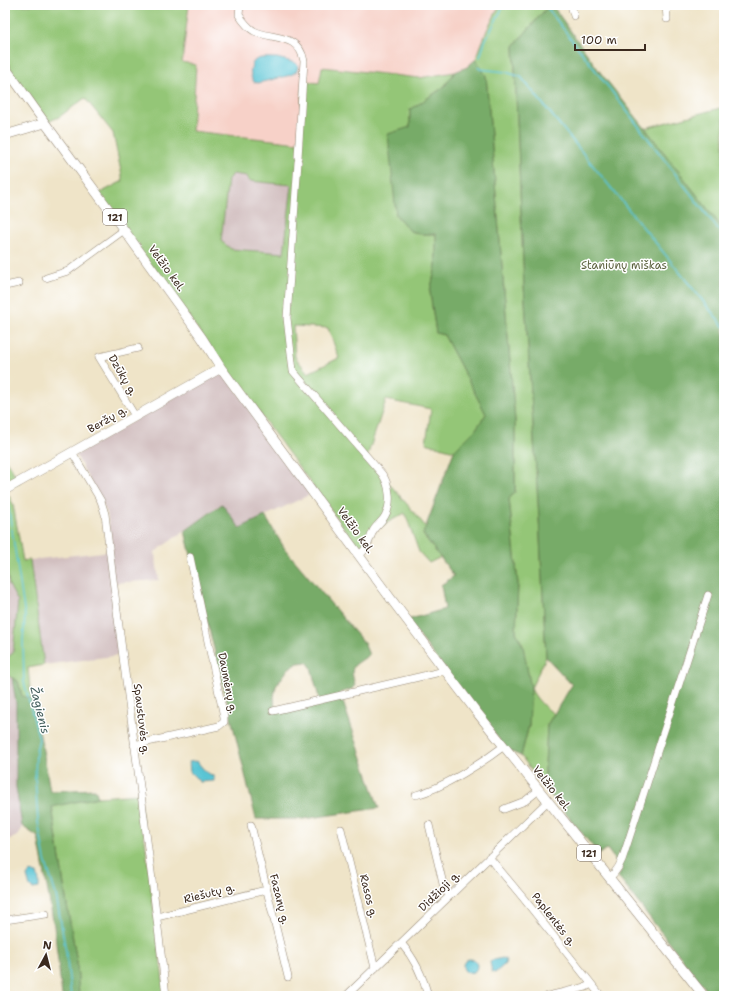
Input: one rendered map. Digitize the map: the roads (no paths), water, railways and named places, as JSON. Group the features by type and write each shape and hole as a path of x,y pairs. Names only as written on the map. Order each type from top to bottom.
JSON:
{"main road":[{"name":"Velžio kel.","path":"5,67 202,338 221,368 445,670 538,790 704,996"},
{"path":"5,135 45,124"},
{"name":"Beržų g.","path":"5,490 221,368"}],"street":[{"path":"240,5 239,15 247,26 254,31 287,40 296,46 301,51 303,56 304,61 287,318 293,371 382,474 387,483 389,503 386,516 375,528 367,548 359,555"},
{"path":"571,5 574,16"},
{"path":"666,5 667,18"},
{"path":"46,278 68,271 124,230"},
{"path":"5,286 19,283"},
{"name":"Dzūkų g.","path":"135,416 99,357 138,348"},
{"name":"Spaustuvės g.","path":"72,452 101,501 105,514 166,996"},
{"name":"Daumėnų g.","path":"134,745 219,726 224,722 217,680 190,557"},
{"path":"609,878 619,868 626,851 708,595"},
{"path":"273,711 445,670"},
{"path":"416,795 439,786 484,760 504,746"},
{"path":"504,809 525,801 538,790"},
{"name":"Didžioji g.","path":"346,996 548,801"},
{"name":"Fazanų g.","path":"251,825 288,977"},
{"path":"429,825 444,888 450,895"},
{"name":"Rasos g.","path":"341,829 375,968"},
{"name":"Paplentės g.","path":"489,857 524,898 601,996"},
{"name":"Riešutų g.","path":"157,917 266,890"},
{"path":"5,920 46,914"},
{"path":"401,943 409,952 418,968 424,981 428,996"},
{"path":"548,996 586,987 591,984"}],"water":[{"path":"260,58 277,58 296,63 298,66 297,71 291,75 258,83 254,82 251,77 251,73 254,61"},
{"path":"197,761 204,770 214,776 214,781 200,782 190,772 189,762"},
{"path":"30,872 37,873 39,888 33,889 30,887 27,876"},
{"path":"503,958 506,960 505,964 495,973 492,972 490,962"},
{"path":"470,959 475,961 477,966 475,971 470,973 465,971 463,966 465,961"}],"waterway":[{"path":"480,57 485,41 504,5"},
{"path":"545,5 724,237"},
{"path":"478,67 480,69 506,72 521,77 724,327"},
{"name":"Žagienis","path":"7,498 25,616 23,640 24,682 39,739 36,751 35,777 38,822 45,860 56,895 66,952 71,996"}],"park label":[{"name":"Staniūnų miškas","path":"624,265"}]}
